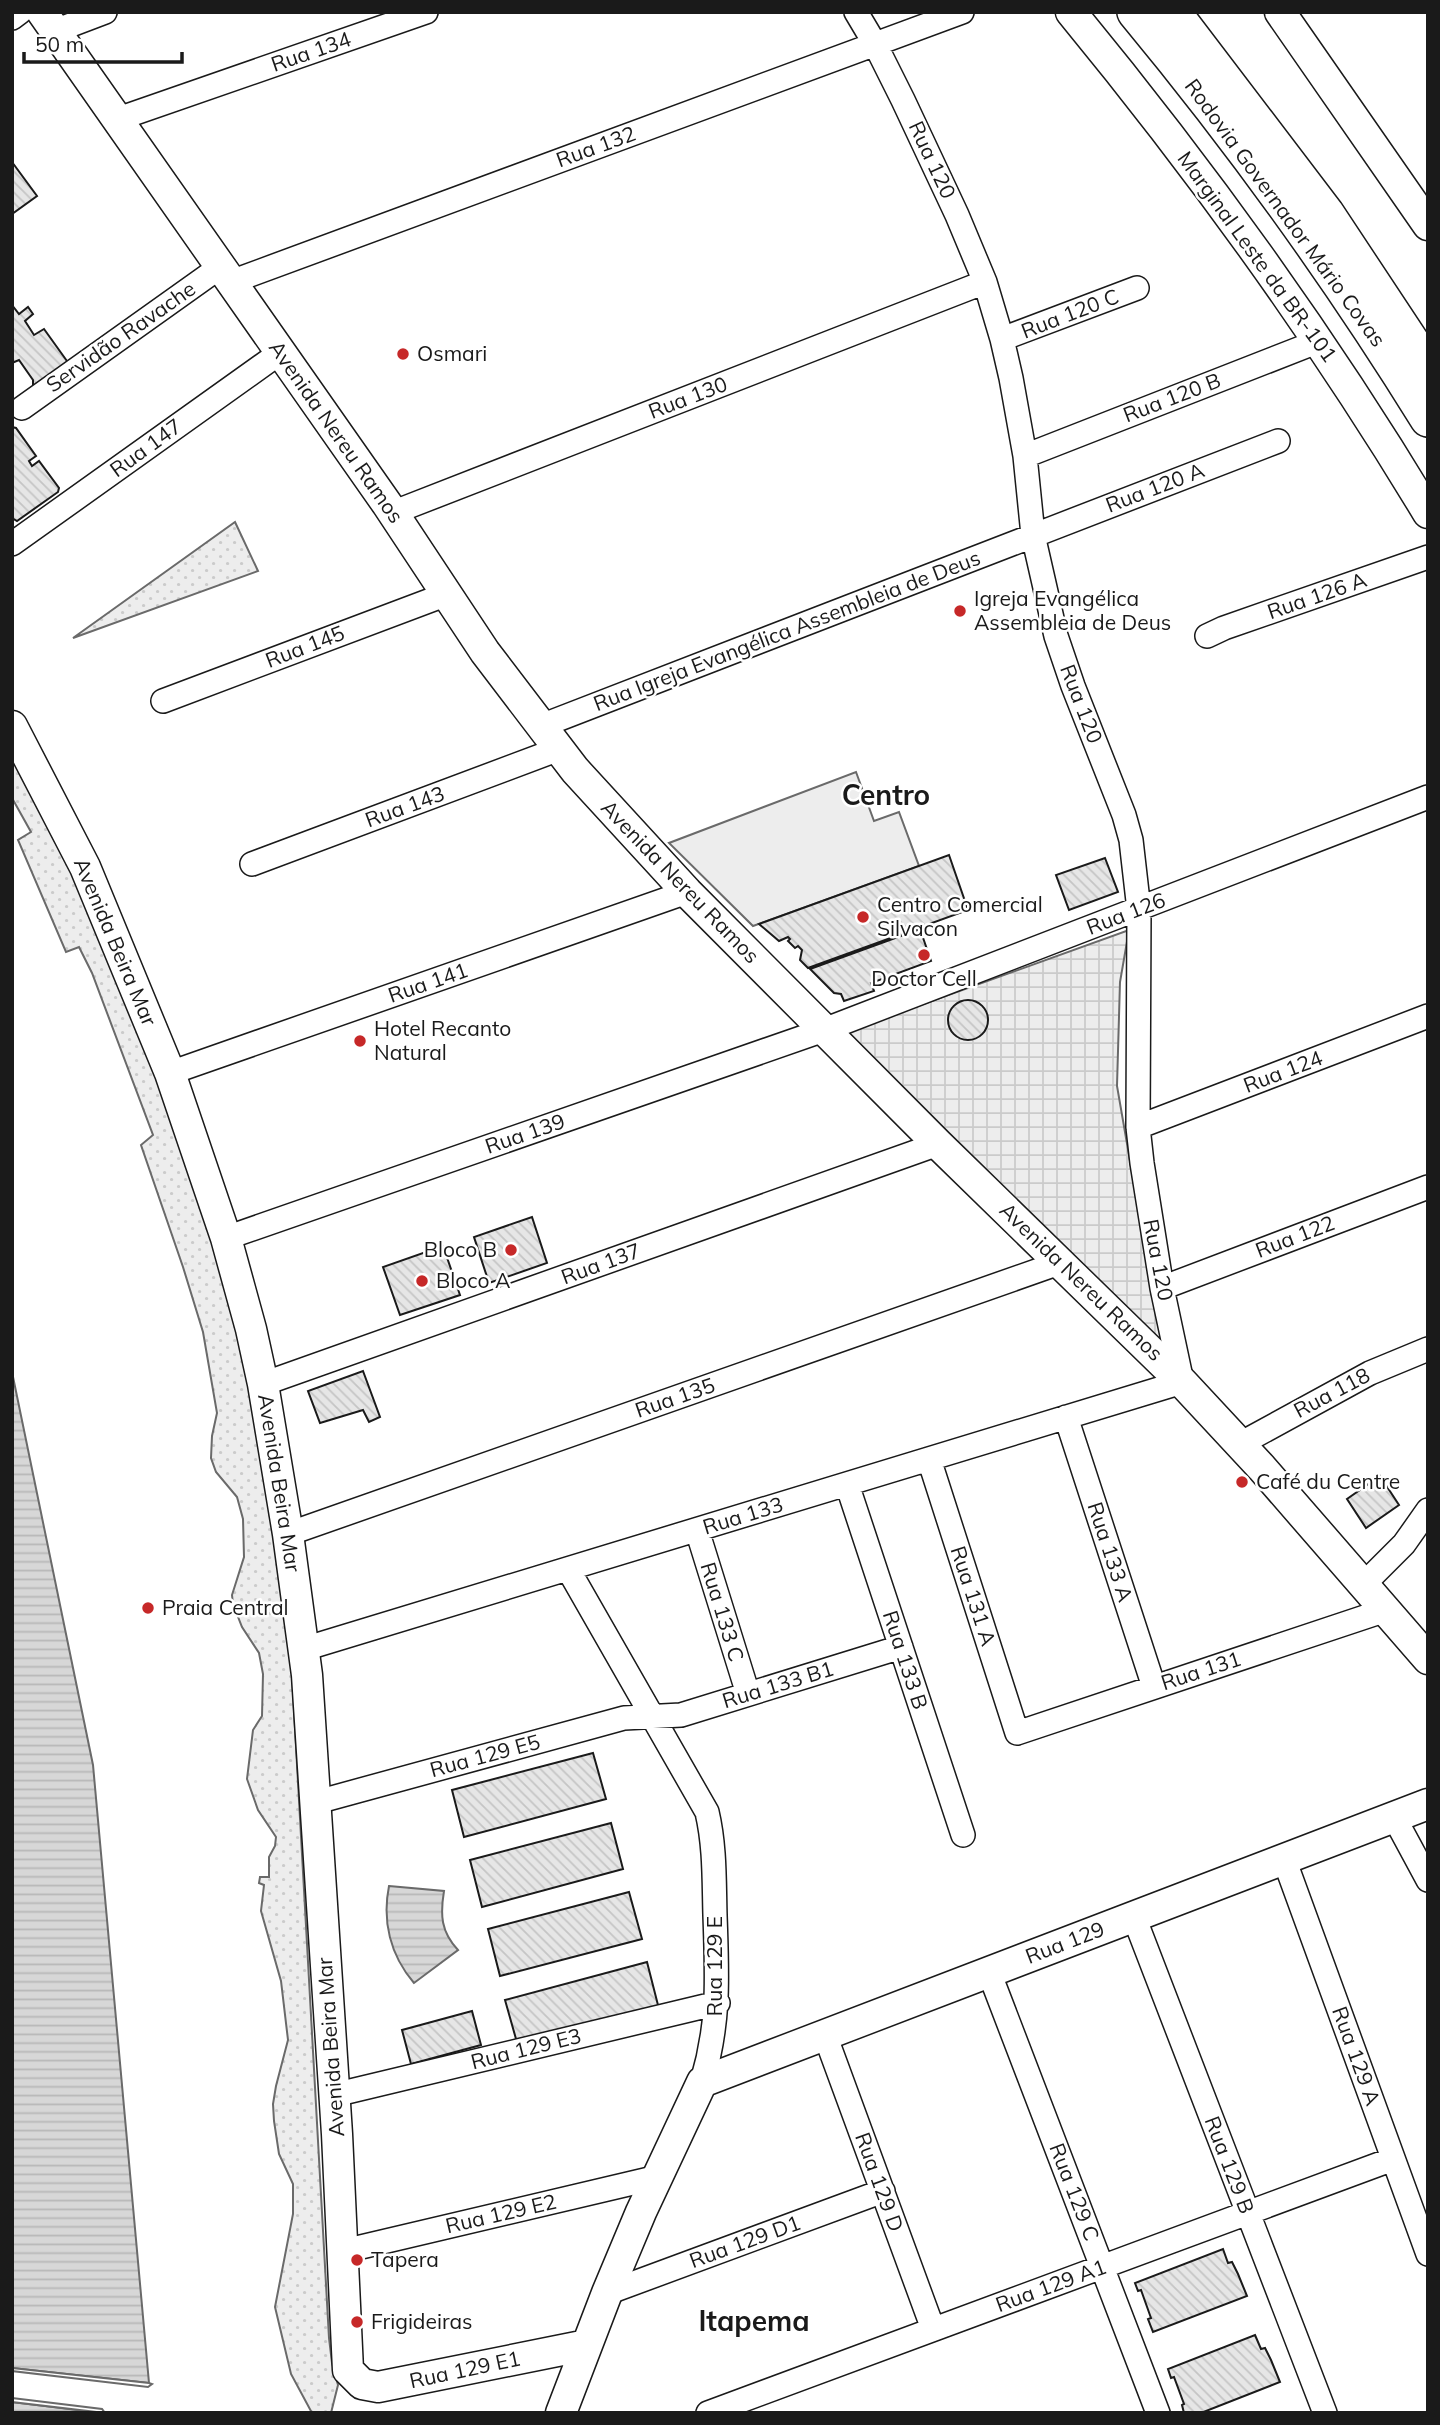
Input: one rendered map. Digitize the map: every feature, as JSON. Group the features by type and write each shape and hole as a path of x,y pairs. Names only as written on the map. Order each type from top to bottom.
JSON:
{"highway":[{"name":"Rodovia Governador Mário Covas","path":"1135,12 1231,132 1280,199 1428,419"},
{"name":"Rodovia Governador Mário Covas","path":"1173,12 1319,203 1428,367"}],"main road":[{"name":"Marginal Leste da BR-101","path":"1071,12 1209,190 1320,341 1428,513"},
{"path":"1284,13 1426,220"},
{"name":"Avenida Nereu Ramos","path":"49,21 281,352 485,652 601,800 687,892 824,1030 1182,1382 1240,1444 1428,1659"},
{"name":"Avenida Beira Mar","path":"12,726 85,867 170,1073 226,1238 263,1384 304,1649 317,1802 344,2251 348,2370"},
{"name":"Rua 129","path":"702,2082 1428,1804"},
{"name":"Rua 129 E","path":"561,2413 607,2293 702,2082"},
{"name":"Rua 129 E1","path":"348,2370 362,2384 378,2387 587,2345"}],"street":[{"path":"12,18 20,12"},
{"path":"49,21 105,12"},
{"name":"Rua 134","path":"118,119 426,12"},
{"name":"Rua 120","path":"856,12 875,44 938,174 985,282 1002,340 1025,456 1033,535 1044,589 1064,660 1124,815 1131,840 1139,910 1138,1127 1145,1194 1182,1382"},
{"name":"Rua 132","path":"225,274 962,12"},
{"name":"Servidão Ravache","path":"22,408 225,274"},
{"name":"Rua 130","path":"392,513 985,282"},
{"name":"Rua 120 C","path":"1002,340 1137,288"},
{"name":"Rua 120 B","path":"1025,456 1320,341"},
{"name":"Rua 147","path":"12,544 281,352"},
{"name":"Rua 120 A","path":"1033,535 1278,441"},
{"name":"Rua Igreja Evangélica Assembleia de Deus","path":"541,726 1033,535"},
{"name":"Rua 126 A","path":"1208,636 1224,628 1428,557"},
{"name":"Rua 145","path":"163,701 447,594"},
{"name":"Rua 143","path":"251,864 559,749"},
{"name":"Rua 126","path":"824,1030 1428,797"},
{"name":"Rua 141","path":"170,1073 687,892"},
{"name":"Rua 124","path":"1138,1127 1428,1016"},
{"name":"Rua 139","path":"226,1238 824,1030"},
{"name":"Rua 137","path":"263,1384 939,1144"},
{"name":"Rua 122","path":"1163,1288 1428,1187"},
{"name":"Rua 135","path":"288,1534 1062,1262"},
{"name":"Rua 118","path":"1240,1444 1370,1373 1428,1349"},
{"name":"Rua 133","path":"304,1649 1182,1382"},
{"name":"Rua 133 A","path":"1066,1417 1154,1687"},
{"name":"Rua 131 A","path":"929,1459 1017,1732"},
{"name":"Rua 133 B","path":"847,1484 963,1835"},
{"path":"1364,1584 1404,1544 1428,1510"},
{"name":"Rua 133 C","path":"696,1530 748,1694"},
{"name":"Rua 129 E","path":"568,1569 701,1799 711,1830 718,2003 714,2036 702,2082"},
{"name":"Rua 131","path":"1017,1732 1386,1610"},
{"name":"Rua 133 B1","path":"654,1718 681,1715 901,1647"},
{"name":"Rua 129 E5","path":"317,1802 624,1718 654,1718"},
{"path":"1394,1817 1428,1880"},
{"name":"Rua 129 A","path":"1284,1859 1428,2254"},
{"name":"Rua 129 B","path":"1134,1917 1325,2413"},
{"name":"Rua 129 C","path":"989,1972 1158,2413"},
{"name":"Rua 129 E3","path":"334,2095 718,2003"},
{"name":"Rua 129 D","path":"825,2035 933,2329"},
{"name":"Rua 129 A1","path":"708,2413 1394,2158"},
{"name":"Rua 129 E2","path":"344,2251 658,2177"},
{"name":"Rua 129 D1","path":"607,2293 883,2191"}],"shaded area":[{"path":"235,522 258,571 73,638"},
{"path":"12,748 74,867 152,1055 237,1319 277,1546 291,1657 329,2338 338,2385 331,2413 312,2413 291,2374 275,2307 293,2214 293,2184 279,2154 273,2104 288,2040 281,1981 261,1911 264,1885 259,1883 260,1877 269,1877 269,1857 276,1837 258,1810 247,1779 253,1730 262,1716 263,1674 259,1653 242,1627 233,1604 232,1595 244,1557 243,1519 237,1497 216,1472 211,1458 217,1413 203,1332 141,1145 153,1135 92,973 79,947 66,952 18,840 31,832 12,798"},
{"path":"856,772 874,821 899,812 919,866 753,926 669,843"},
{"path":"1129,930 1120,982 1117,1086 1139,1213 1170,1353 843,1033"},
{"path":"12,1372 93,1765 149,2383 12,2368"},
{"path":"389,1886 444,1891 443,1923 448,1937 458,1950 414,1983 399,1961 390,1937 387,1912"},
{"path":"12,2402 102,2413 12,2413"}],"pier":[{"path":"12,2368 152,2384 148,2387 12,2371"},
{"path":"12,2398 102,2409 105,2413 12,2402"}],"building":[{"path":"12,162 37,196 12,214"},
{"path":"12,305 19,314 28,307 33,314 25,321 34,335 44,329 72,368 33,385 33,380 19,360 12,363"},
{"path":"12,427 16,428 36,456 29,461 32,466 39,461 59,488 58,492 17,521 12,518"},
{"name":"Centro Comercial Silvacon","path":"949,855 968,910 808,968 800,960 802,950 798,946 795,948 788,941 788,937 779,941 759,924"},
{"path":"1105,858 1118,892 1069,910 1056,875"},
{"path":"920,929 931,961 871,983 874,991 844,1001 841,994 834,993 810,969"},
{"path":"968,1000 976,1001 982,1006 987,1012 987,1028 982,1034 976,1039 968,1040 960,1039 954,1034 949,1028 948,1020 949,1012 954,1006 960,1001"},
{"name":"Bloco B","path":"532,1217 547,1263 489,1283 474,1237"},
{"name":"Bloco A","path":"443,1246 460,1295 400,1315 383,1267"},
{"path":"363,1371 380,1417 369,1422 363,1410 320,1423 308,1391"},
{"path":"1380,1476 1399,1505 1366,1528 1347,1499"},
{"path":"593,1753 606,1799 464,1837 452,1790"},
{"path":"611,1823 623,1869 482,1907 470,1860"},
{"path":"629,1892 642,1939 500,1976 488,1929"},
{"path":"647,1962 659,2009 518,2046 505,2000"},
{"path":"472,2011 481,2045 411,2064 402,2030"},
{"path":"1223,2249 1228,2263 1232,2262 1247,2296 1153,2332 1141,2290 1138,2291 1135,2283"},
{"path":"1255,2335 1261,2349 1265,2348 1280,2382 1201,2413 1184,2413 1184,2404 1174,2377 1171,2378 1168,2369"}],"place":[{"name":"Osmari","path":"403,354"},
{"name":"Igreja Evangélica Assembleia de Deus","path":"960,611"},
{"name":"Centro Comercial Silvacon","path":"863,917"},
{"name":"Doctor Cell","path":"924,955"},
{"name":"Hotel Recanto Natural","path":"360,1041"},
{"name":"Bloco B","path":"511,1250"},
{"name":"Bloco A","path":"422,1281"},
{"name":"Café du Centre","path":"1242,1482"},
{"name":"Praia Central","path":"148,1608"},
{"name":"Tapera","path":"357,2260"},
{"name":"Frigideiras","path":"357,2322"}],"district":[{"name":"Centro","path":"886,795"},
{"name":"Itapema","path":"754,2321"}]}
